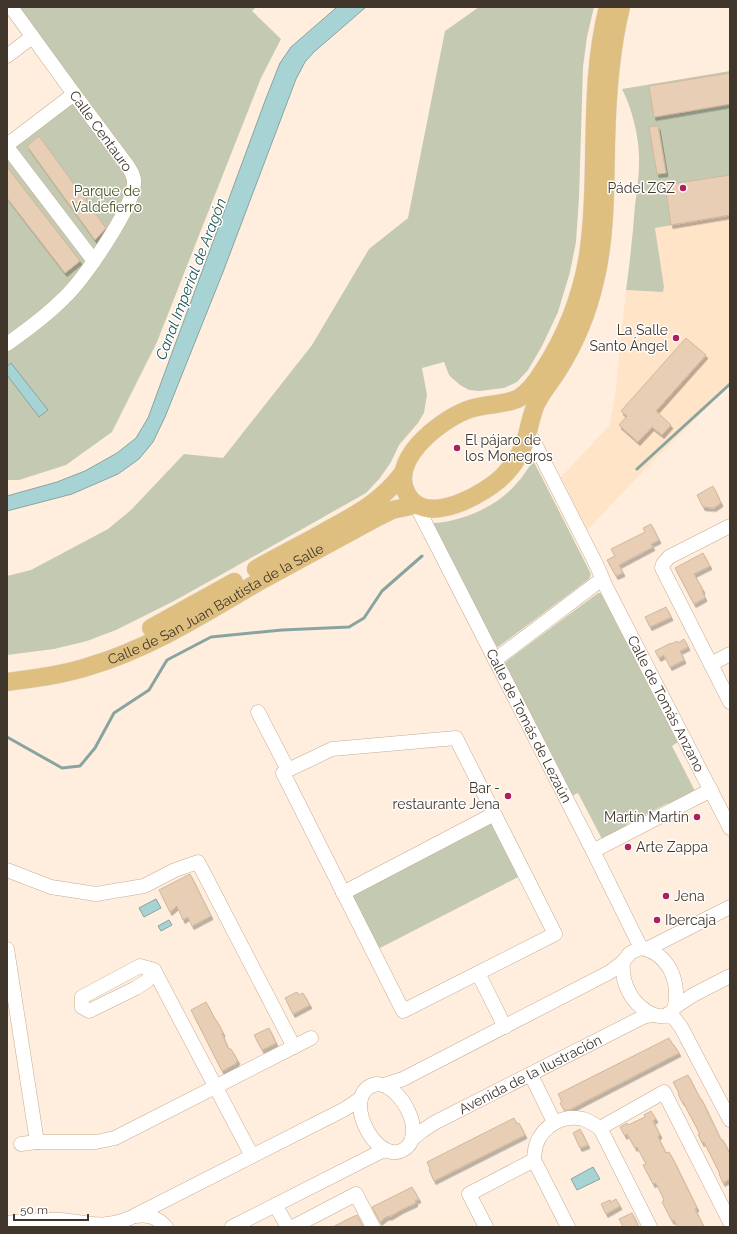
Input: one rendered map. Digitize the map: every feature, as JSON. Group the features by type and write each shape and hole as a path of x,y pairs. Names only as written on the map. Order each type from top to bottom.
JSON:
{"main road":[{"name":"Calle de San Juan Bautista de la Salle","path":"7,669 79,658 107,648 152,627 356,515 373,504 384,495 403,473 408,460 416,447 444,422 469,409 514,400 522,396 531,387 540,376 562,338 571,318 579,294 588,254 592,218 597,83 601,46 608,7"},
{"name":"Calle de San Juan Bautista de la Salle","path":"7,682 69,672 117,657 184,625 268,577 392,510 416,505 431,508 451,506 467,501 487,490 511,467 521,451 537,402 565,359 578,333 587,311 596,276 601,250 605,208 610,79 614,41 621,7"},
{"path":"501,403 515,412 528,432"},
{"path":"403,473 405,491 416,505"}],"street":[{"name":"Calle Centauro","path":"7,344 35,325 73,290 94,261 118,223 131,196 135,183 134,176 127,165 11,7"},
{"path":"7,56 32,37"},
{"path":"74,94 7,146 94,261"},
{"name":"Calle de Tomás Anzano","path":"528,432 536,444 595,560 602,579 730,828"},
{"name":"Calle de Tomás de Lezaún","path":"416,505 644,948"},
{"path":"730,526 669,557 663,564 663,572 730,702"},
{"path":"495,660 602,579"},
{"path":"711,664 730,654"},
{"path":"258,712 288,770"},
{"path":"456,738 494,814 560,931 403,1011 283,773 332,749 456,738"},
{"path":"593,851 711,790"},
{"path":"343,893 494,814"},
{"path":"7,870 51,887 96,894 144,886 175,870 198,862 294,1047"},
{"path":"386,1150 375,1141 366,1128 360,1110 361,1098 364,1091 371,1085 384,1085 404,1079 610,972 623,962 630,953 644,948 730,907"},
{"path":"644,948 653,952 666,963 674,977 676,996 671,1011 674,1019 681,1027 726,1103 730,1120"},
{"path":"7,949 37,1142"},
{"path":"623,962 624,979 629,993 639,1006 652,1015 660,1016 671,1011 693,995 730,976"},
{"path":"154,970 252,1156"},
{"path":"478,973 505,1027"},
{"name":"Avenida de la Ilustración","path":"412,1138 434,1123 643,1017 652,1015"},
{"path":"21,1144 37,1142 96,1142 115,1138 311,1038"},
{"path":"531,1075 554,1122"},
{"path":"232,1227 378,1152 386,1150 397,1152 403,1150 412,1138 412,1123 407,1107 400,1096 384,1085"},
{"path":"600,1128 664,1092 730,1222"},
{"path":"128,1220 345,1109 361,1098"},
{"path":"568,1227 534,1160 539,1138 554,1122 565,1119 578,1119 591,1122 600,1128 650,1227"},
{"path":"486,1227 469,1194 534,1160"},
{"path":"293,1227 356,1194 373,1227"},
{"path":"275,1205 288,1227"},
{"path":"7,1222 60,1220 111,1225 143,1214 153,1216 161,1221 166,1227"}],"shaded area":[{"name":"La Salle Santo Ángel","path":"730,215 730,385 655,459 587,530 561,477 609,426 615,396 626,290 663,291 664,287 655,227"}],"green space":[{"name":"Parque de Valdefierro","path":"17,7 256,7 252,11 281,39 261,78 157,342 112,432 66,465 19,480 7,480 7,147 80,95"},
{"path":"479,7 594,7 587,37 583,67 579,198 576,242 570,272 558,312 542,346 528,370 517,382 504,388 479,391 469,390 460,385 449,375 444,362 422,368 427,395 424,413 418,423 399,445 391,462 380,478 366,493 174,601 116,630 87,641 54,649 7,655 7,576 31,570 108,529 131,510 184,454 223,458 312,345 369,249 408,218 445,31"},
{"name":"Pádel ZGZ","path":"730,71 730,215 655,228 664,287 663,292 626,290 638,184 639,153 635,124 622,89"},
{"path":"534,462 591,574 589,579 498,647 496,646 433,525 434,523 445,522 468,516 480,511 500,499 521,478"},
{"path":"598,593 602,595 678,742 672,746 695,791 672,804 668,803 627,824 625,827 602,839 578,793 572,796 505,665 508,660"},
{"path":"492,821 520,876 378,949 350,894"}],"water":[{"name":"Canal Imperial de Aragón","path":"337,7 366,7 314,52 305,62 296,79 223,272 165,417 153,442 139,459 118,474 72,494 7,511 7,496 57,482 85,471 117,453 136,438 148,418 280,63 291,47"},
{"path":"11,363 48,410 39,417 7,375 7,366"},
{"path":"156,899 161,908 144,917 139,908"},
{"path":"169,920 172,925 161,931 158,926"},
{"path":"593,1167 600,1179 577,1190 571,1179"}],"building":[{"path":"730,73 730,104 654,117 649,86"},
{"path":"658,126 666,173 657,174 649,127"},
{"path":"39,136 106,228 95,240 27,146"},
{"path":"7,167 80,261 65,273 7,198"},
{"path":"730,175 730,215 671,225 665,185"},
{"path":"686,338 706,355 656,411 671,425 662,435 652,427 638,442 619,425 627,416 621,411"},
{"path":"713,486 721,503 714,508 703,507 697,495"},
{"path":"651,524 659,540 651,544 653,547 619,565 623,573 616,576 607,560 615,556 611,549 645,532 643,528"},
{"path":"703,553 710,566 694,574 703,590 702,591 705,598 694,604 675,568"},
{"path":"666,607 671,617 650,627 645,617"},
{"path":"684,639 688,647 680,651 684,660 670,667 664,655 659,658 655,651 671,643 677,641 678,643"},
{"path":"190,874 211,916 192,926 188,917 183,920 177,906 170,912 159,890"},
{"path":"297,992 299,995 303,993 310,1005 293,1014 285,998"},
{"path":"206,1002 223,1033 222,1034 228,1048 231,1049 238,1061 222,1071 191,1010"},
{"path":"269,1028 276,1043 262,1050 254,1035"},
{"path":"669,1038 679,1053 569,1110 564,1110 560,1103 562,1102 558,1094"},
{"path":"688,1075 721,1140 723,1140 730,1154 730,1179 723,1183 720,1174 704,1142 702,1143 698,1134 700,1134 682,1102 673,1082"},
{"path":"651,1111 656,1119 653,1121 660,1135 658,1137 666,1153 669,1152 673,1159 697,1208 695,1209 704,1227 678,1227 674,1220 672,1221 662,1202 664,1200 656,1183 653,1184 643,1165 646,1164 637,1147 635,1148 627,1134 625,1136 620,1127 645,1117 644,1115"},
{"path":"514,1118 517,1124 519,1123 525,1135 434,1181 427,1162"},
{"path":"580,1129 588,1145 580,1148 573,1133"},
{"path":"412,1187 419,1199 415,1201 416,1203 391,1216 386,1217 380,1222 372,1207"},
{"path":"616,1199 620,1206 606,1214 601,1204 610,1200 611,1202"},
{"path":"632,1213 639,1227 623,1227 619,1219"},
{"path":"357,1215 363,1227 333,1227 346,1220"}],"waterway":[{"path":"637,469 730,384"},
{"path":"7,737 62,768 80,766 95,748 114,713 149,690 167,660 211,637 282,630 349,627 364,618 382,591 422,556"}],"place":[{"name":"Pádel ZGZ","path":"683,188"},
{"name":"La Salle Santo Ángel","path":"676,338"},
{"name":"El pájaro de los Monegros","path":"457,448"},
{"name":"Bar - restaurante Jena","path":"508,796"},
{"name":"Martín Martín","path":"697,817"},
{"name":"Arte Zappa","path":"628,847"},
{"name":"Jena","path":"666,896"},
{"name":"Ibercaja","path":"657,920"}]}
